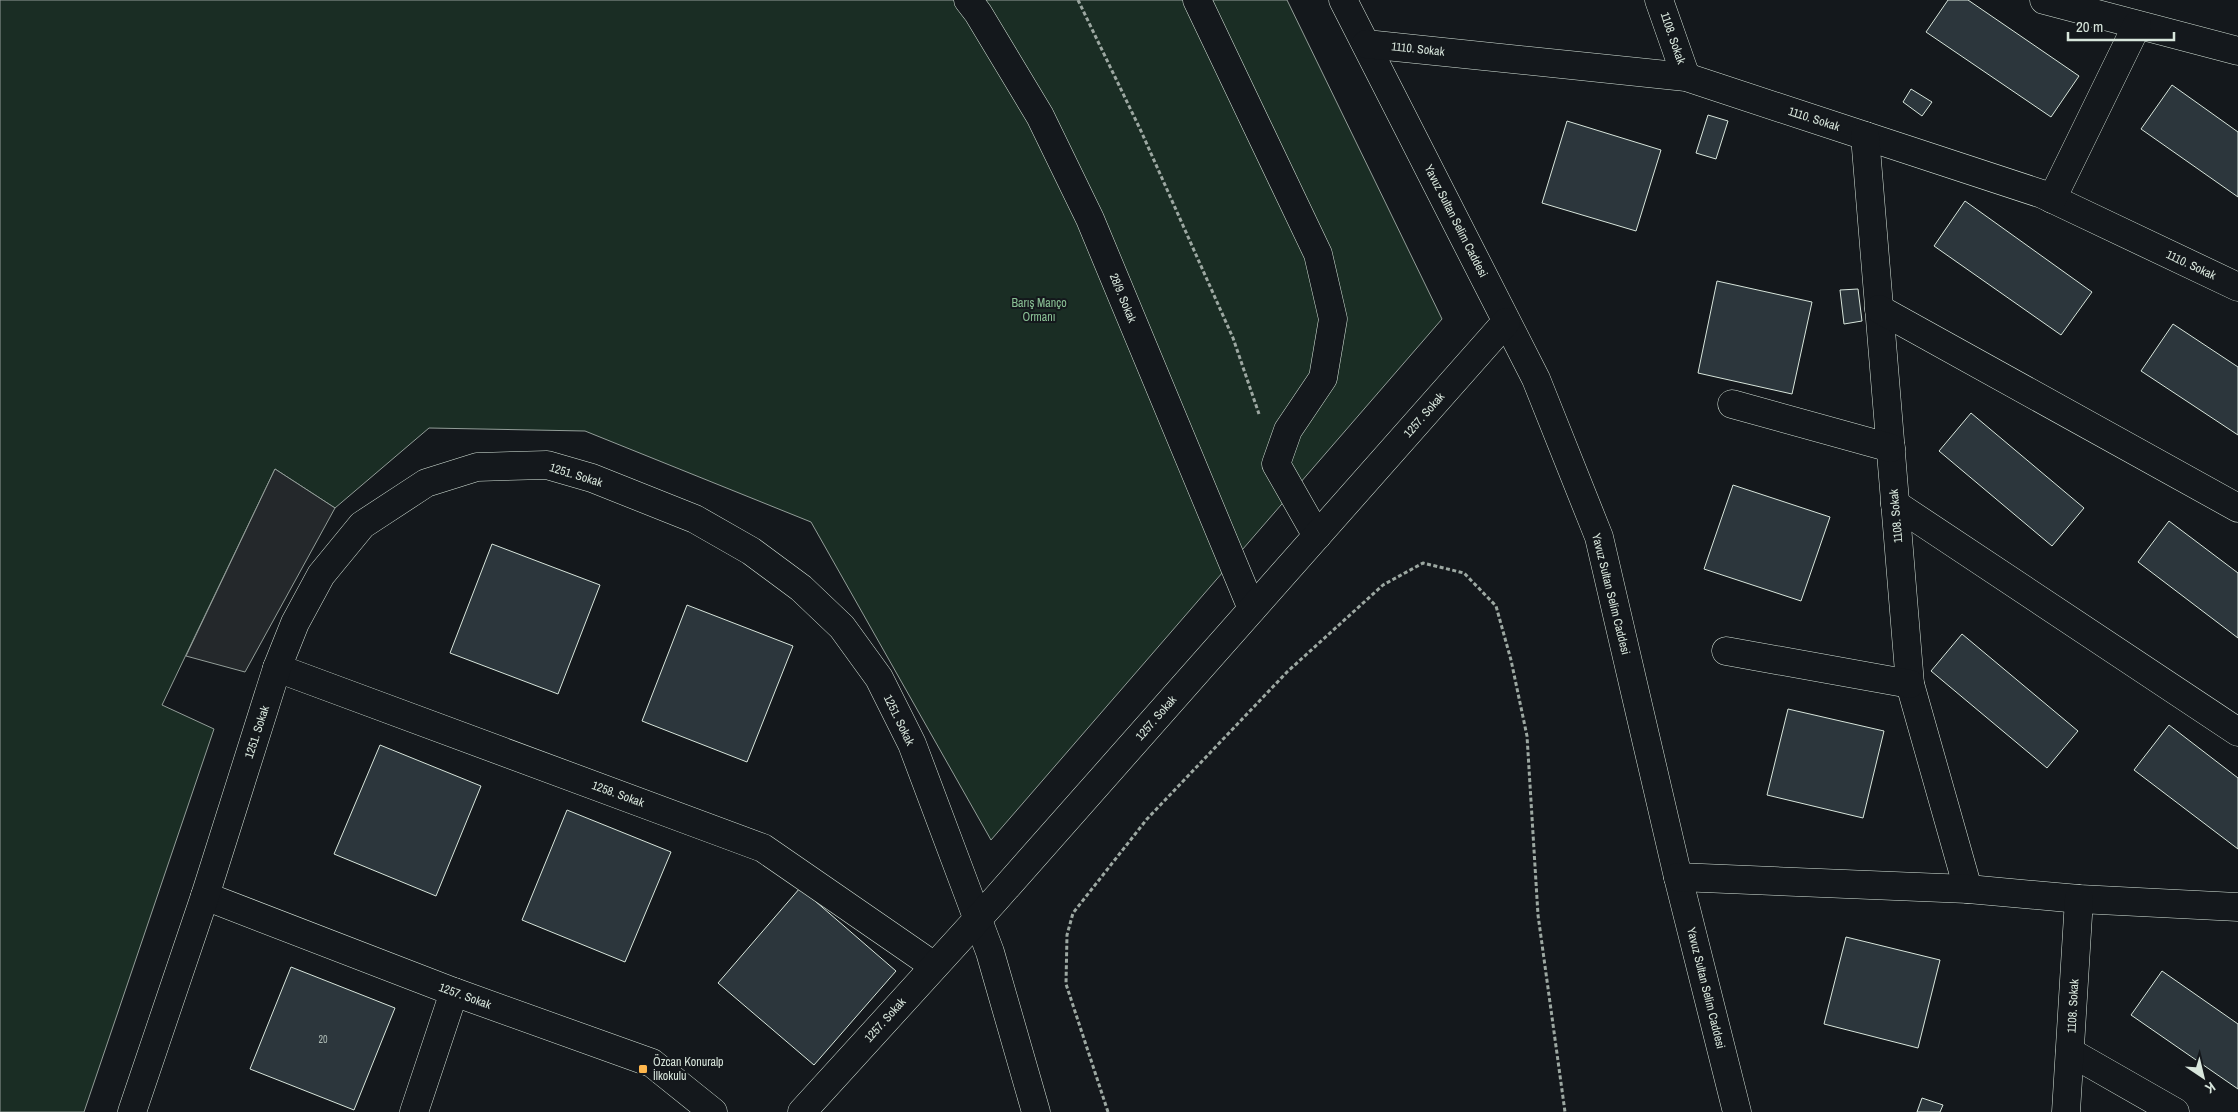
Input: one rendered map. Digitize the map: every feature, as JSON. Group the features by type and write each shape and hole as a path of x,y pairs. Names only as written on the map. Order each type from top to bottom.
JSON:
{"street":[{"name":"28/9. Sokak","path":"968,0 1040,116 1090,219 1252,609"},
{"path":"1196,0 1318,254 1333,319 1323,378 1288,430 1276,464 1317,536"},
{"name":"Yavuz Sultan Selim Caddesi","path":"1343,0 1536,379 1599,537 1678,877 1738,1112"},
{"name":"1108. Sokak","path":"1659,0 1686,77"},
{"path":"2044,0 2238,51"},
{"path":"2052,199 2137,24"},
{"name":"1110. Sokak","path":"1366,44 1686,77 2052,199 2238,287"},
{"name":"1108. Sokak","path":"1865,136 1910,684 1968,890"},
{"path":"1879,309 2238,508"},
{"name":"1257. Sokak","path":"802,1112 978,919 1506,322"},
{"path":"1732,404 1890,448"},
{"name":"1251. Sokak","path":"132,1112 205,896 278,668 295,622 320,575 362,525 426,483 477,467 547,465 592,478 695,519 751,551 801,588 842,628 879,678 912,744 990,952 1036,1112"},
{"path":"1895,504 2238,732"},
{"path":"1726,651 1910,684"},
{"name":"1258. Sokak","path":"278,668 763,848 934,966"},
{"path":"1678,877 1968,890 2079,899 2238,907"},
{"name":"1257. Sokak","path":"205,896 454,992 652,1063 713,1112"},
{"name":"1108. Sokak","path":"2066,1112 2079,899"},
{"path":"414,1112 454,992"},
{"path":"2070,1052 2175,1112"}],"path":[{"path":"1078,0 1141,130 1233,338 1276,464"},
{"path":"1108,1112 1066,984 1068,935 1073,913 1147,819 1287,672 1384,584 1423,564 1464,573 1496,606 1511,660 1527,736 1538,916 1565,1112"}],"green space":[{"name":"Barış Manço Ormanı","path":"0,0 1287,0 1442,319 991,840 811,522 585,431 429,428 335,508 275,469 162,705 214,729 84,1112 0,1112"}],"shaded area":[{"path":"275,469 335,508 245,672 186,656"}],"building":[{"path":"1948,0 1968,0 2079,76 2051,117 1926,32"},
{"path":"2172,85 2238,132 2238,197 2141,129"},
{"path":"1911,89 1932,102 1922,116 1903,102"},
{"path":"1708,115 1728,121 1716,159 1696,153"},
{"path":"1567,121 1661,150 1636,231 1542,203"},
{"path":"1965,201 2092,292 2061,335 1934,246"},
{"path":"1717,281 1812,302 1792,394 1698,373"},
{"path":"1858,289 1862,321 1844,324 1840,290"},
{"path":"2173,324 2238,367 2238,435 2141,371"},
{"path":"1971,413 2084,508 2052,546 1939,451"},
{"path":"1733,485 1830,517 1801,601 1704,569"},
{"path":"2169,521 2238,573 2238,638 2138,562"},
{"path":"492,544 600,585 558,694 450,653"},
{"path":"687,605 793,646 747,762 642,721"},
{"path":"1962,634 2078,731 2047,768 1931,671"},
{"path":"1788,709 1884,731 1863,818 1767,795"},
{"path":"2169,725 2238,778 2238,849 2134,770"},
{"path":"380,745 481,786 436,896 334,854"},
{"path":"567,810 671,852 625,962 522,920"},
{"path":"800,888 896,971 814,1065 718,983"},
{"path":"1846,937 1940,960 1918,1048 1824,1024"},
{"path":"291,967 395,1008 354,1110 250,1069"},
{"path":"2162,971 2238,1024 2238,1089 2131,1015"},
{"path":"1922,1098 1943,1105 1940,1112 1917,1112"}],"place":[{"name":"Özcan Konuralp İlkokulu","path":"643,1069"}]}
